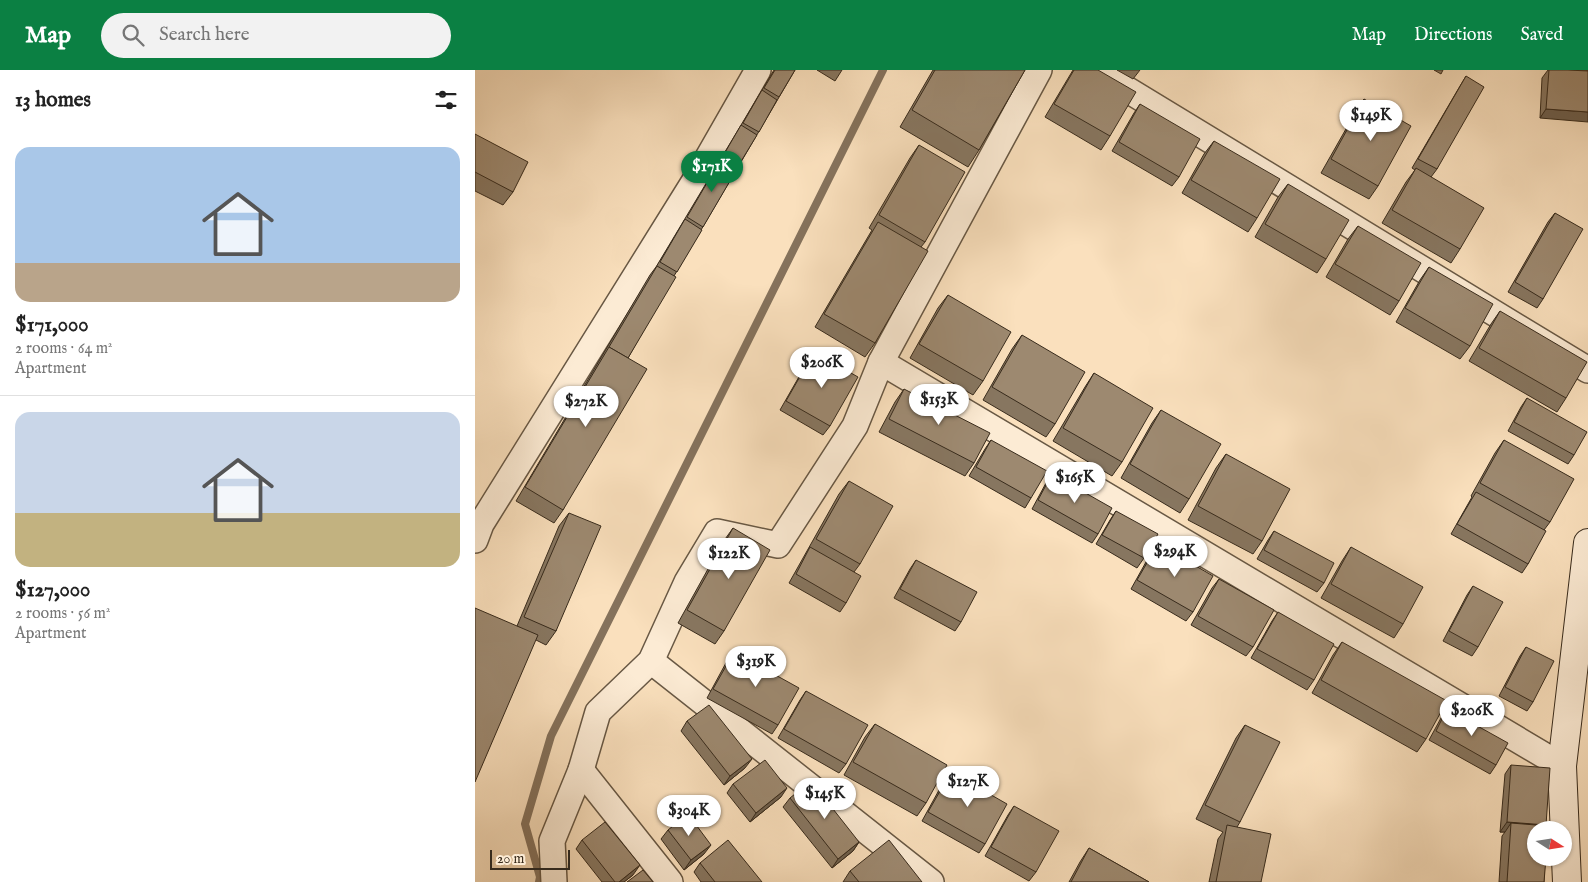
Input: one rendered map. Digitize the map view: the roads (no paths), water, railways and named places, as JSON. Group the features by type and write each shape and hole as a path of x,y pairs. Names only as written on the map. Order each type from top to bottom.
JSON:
{"street":[{"path":"475,540 481,524 694,182 758,70"},
{"path":"554,882 552,840 581,770 598,712 651,661 687,582 717,532 778,545 855,426 881,362 1039,70"},
{"path":"1095,70 1588,370"},
{"path":"881,362 1562,766"},
{"path":"1567,882 1562,766 1588,543"},
{"path":"651,661 931,882"},
{"path":"581,770 670,882"}],"waterway":[{"path":"539,882 540,877 525,824 551,736 883,70"}]}
